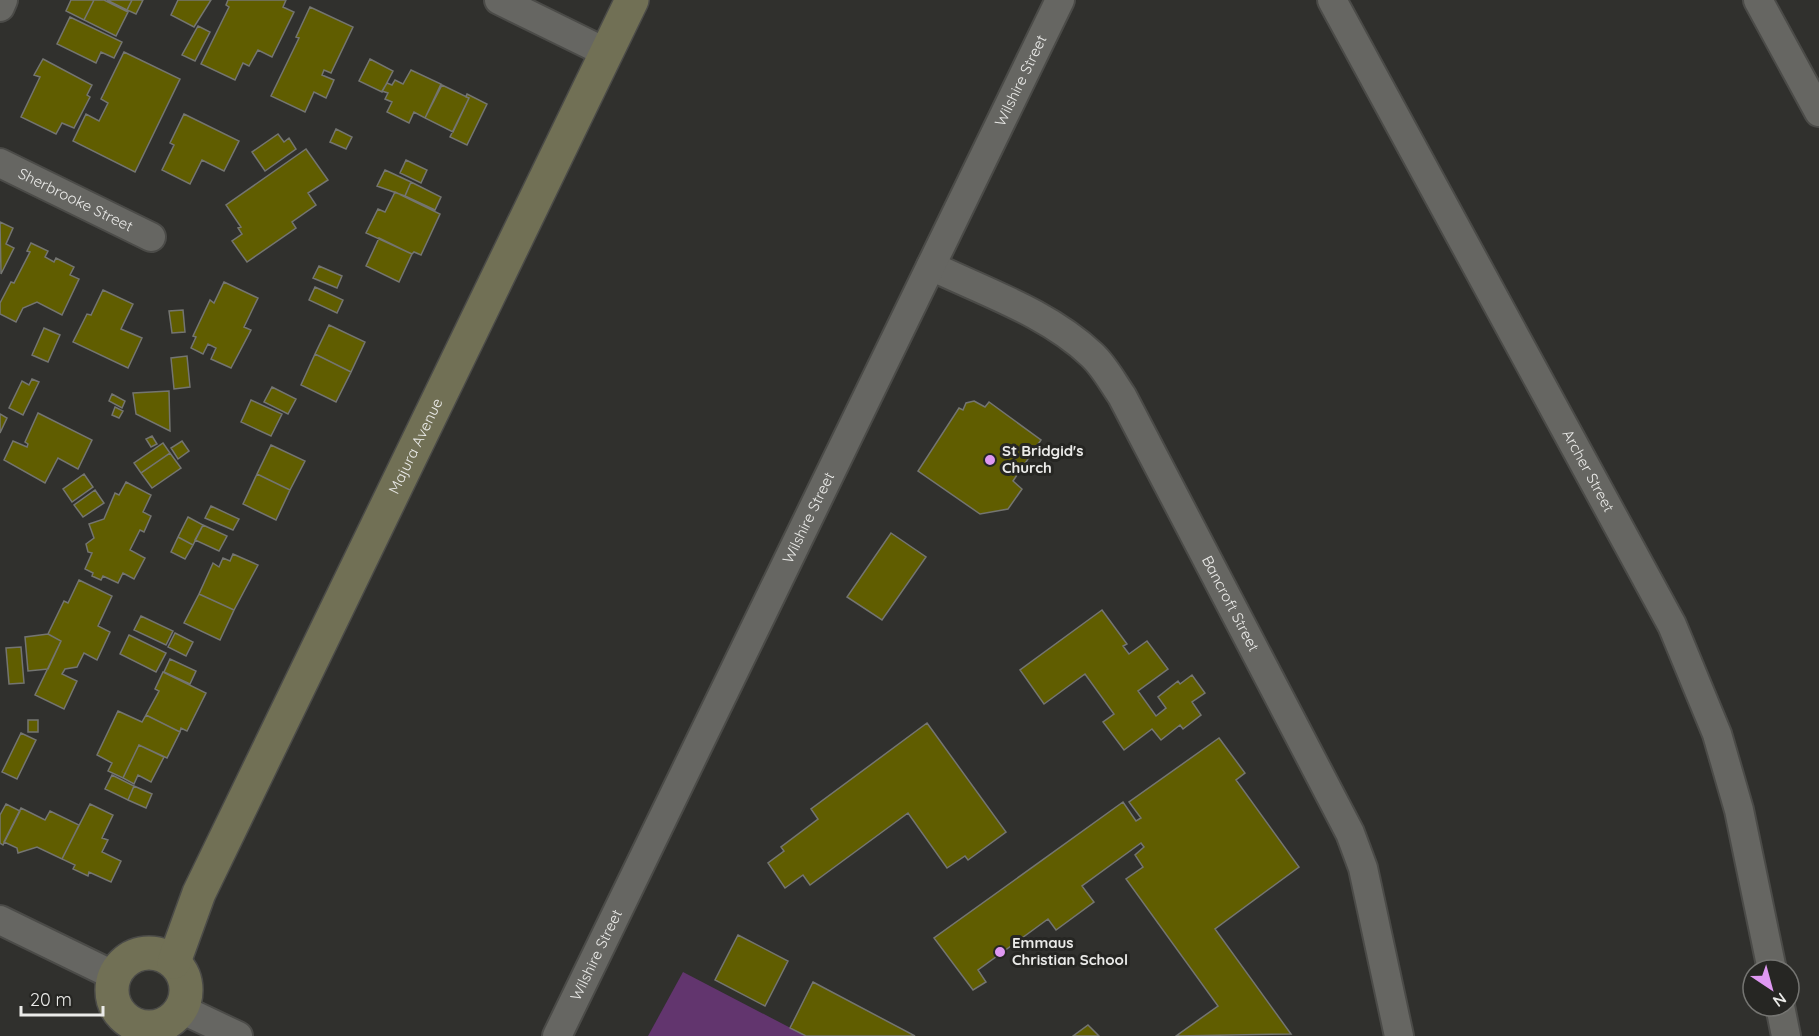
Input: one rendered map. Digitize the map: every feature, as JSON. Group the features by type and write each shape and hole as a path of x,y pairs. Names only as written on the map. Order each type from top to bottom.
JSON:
{"main road":[{"name":"Majura Avenue","path":"174,962 199,893 632,0"},
{"name":"Majura Avenue","path":"140,954 199,893"},
{"path":"152,953 174,962 185,979 186,989 181,1009 166,1023 130,1028 112,996 114,976 125,962 140,954 152,953"}],"street":[{"path":"0,7 3,0"},
{"path":"499,0 607,53"},
{"name":"Wilshire Street","path":"557,1036 1060,0"},
{"name":"Archer Street","path":"1332,0 1672,625 1717,734 1739,810 1770,958"},
{"path":"1758,0 1819,112"},
{"name":"Sherbrooke Street","path":"0,163 151,237"},
{"name":"Bancroft Street","path":"931,266 1037,316 1067,335 1094,356 1122,396 1350,833 1363,868 1399,1036"},
{"path":"0,920 114,976"},
{"path":"181,1009 238,1036"},
{"path":"1782,1018 1786,1036"}],"shaded area":[{"path":"683,972 806,1036 648,1036"}],"building":[{"path":"71,0 94,0 84,20 66,11"},
{"path":"94,0 104,0 128,12 116,36 84,20"},
{"path":"107,0 132,0 127,10"},
{"path":"132,0 143,0 136,14 127,10"},
{"path":"178,0 211,0 194,27 171,15"},
{"path":"228,0 286,0 283,7 294,12 272,57 258,50 249,66 243,63 235,80 201,64 229,7 226,5"},
{"path":"310,7 353,27 331,73 324,70 322,75 334,80 326,98 314,92 305,112 271,96 299,38 296,37"},
{"path":"70,17 122,42 114,58 101,52 96,63 57,44"},
{"path":"198,26 210,32 195,61 182,55"},
{"path":"124,52 180,79 135,172 73,141 86,114 99,121 108,103 101,99"},
{"path":"43,59 92,85 87,95 90,97 74,128 62,123 56,134 21,117 40,77 34,75"},
{"path":"370,59 393,71 382,92 359,81"},
{"path":"411,70 441,84 425,118 414,112 409,123 387,112 392,102 385,99 388,93 382,91 387,83 392,85 395,80 403,84"},
{"path":"442,85 469,98 453,132 425,118"},
{"path":"467,94 487,104 467,145 450,137 469,98 466,97"},
{"path":"184,114 239,141 224,171 202,160 190,184 162,170 174,145 170,143"},
{"path":"336,129 352,137 346,149 330,142"},
{"path":"278,134 284,142 289,138 296,149 265,171 252,152"},
{"path":"306,149 328,180 308,193 316,205 292,222 296,228 247,262 232,241 242,234 238,228 241,227 226,205"},
{"path":"406,160 427,170 421,183 400,173"},
{"path":"385,170 411,182 405,196 377,186"},
{"path":"411,182 441,197 435,210 405,196"},
{"path":"395,192 440,214 421,255 414,252 412,254 366,233 378,209 385,212"},
{"path":"0,222 13,228 6,244 14,248 1,274"},
{"path":"379,238 412,254 399,282 366,266"},
{"path":"31,243 48,251 45,257 54,262 56,258 74,267 70,275 79,279 62,315 37,302 23,308 16,322 0,314 0,303 11,282 14,283 30,252 27,251"},
{"path":"319,266 342,276 337,288 313,278"},
{"path":"224,282 258,298 244,327 251,330 231,368 211,359 216,348 208,344 203,354 191,348 196,337 193,336 210,300 214,303"},
{"path":"315,287 343,300 337,313 309,300"},
{"path":"103,290 133,304 121,329 142,338 128,368 73,342 87,314 91,315"},
{"path":"183,310 185,332 172,333 169,311"},
{"path":"329,325 365,342 351,372 315,354"},
{"path":"44,328 60,335 48,362 32,355"},
{"path":"315,354 351,372 336,402 301,385"},
{"path":"187,356 190,387 174,389 171,358"},
{"path":"32,379 39,382 23,415 9,408 22,381 29,385"},
{"path":"272,387 296,399 288,414 264,402"},
{"path":"169,391 170,431 136,414 133,393"},
{"path":"112,394 125,401 122,408 109,401"},
{"path":"251,400 282,414 271,436 241,422"},
{"path":"974,401 985,407 989,402 1041,440 1013,481 1022,489 1008,509 980,514 918,471 959,408 963,410 966,403"},
{"path":"115,407 123,411 119,418 112,415"},
{"path":"38,413 92,440 78,469 58,458 45,483 4,460 13,441 27,447 28,444 25,442"},
{"path":"0,414 7,418 0,433"},
{"path":"152,436 157,444 151,447 146,439"},
{"path":"182,441 189,451 178,459 171,448"},
{"path":"163,443 170,453 141,473 134,463"},
{"path":"271,445 305,461 290,490 257,474"},
{"path":"170,453 181,468 152,488 141,473"},
{"path":"84,474 93,487 72,502 63,489"},
{"path":"257,474 290,490 276,520 243,504"},
{"path":"126,482 151,495 143,512 151,516 144,532 140,530 130,550 145,558 134,579 123,573 118,583 103,576 101,580 92,576 93,573 85,569 92,553 88,552 86,544 94,538 89,524 104,519 115,493 119,495"},
{"path":"95,490 104,503 83,517 74,505"},
{"path":"211,506 239,519 233,530 205,518"},
{"path":"188,517 203,525 193,545 178,537"},
{"path":"203,525 227,536 219,551 195,540"},
{"path":"891,533 926,557 882,620 847,597"},
{"path":"178,537 193,545 185,559 171,552"},
{"path":"233,554 258,565 234,610 199,594 213,563 219,567 223,558 230,561"},
{"path":"79,580 112,596 98,626 110,632 97,660 84,653 77,667 65,669 62,674 77,681 64,709 35,695 61,641 48,634 64,601 68,603"},
{"path":"199,594 234,610 220,640 184,623"},
{"path":"1102,610 1127,644 1123,646 1129,654 1147,641 1168,669 1138,691 1156,716 1166,708 1158,697 1178,681 1180,684 1192,675 1205,693 1192,702 1201,715 1183,729 1180,725 1161,740 1152,729 1124,750 1103,722 1114,714 1085,674 1044,704 1020,670"},
{"path":"141,616 173,631 166,645 134,630"},
{"path":"175,633 193,642 186,656 168,647"},
{"path":"48,634 61,641 48,669 28,671 25,637"},
{"path":"129,635 166,653 156,672 120,654"},
{"path":"21,647 24,683 9,684 6,648"},
{"path":"170,659 196,671 190,684 164,672"},
{"path":"163,672 206,693 187,731 181,728 180,732 146,715 159,691 155,689"},
{"path":"118,711 142,722 146,715 180,732 167,758 139,745 123,778 108,771 112,763 97,755"},
{"path":"28,720 38,720 38,732 28,732"},
{"path":"927,723 1006,832 968,860 965,856 947,868 908,813 810,885 803,875 785,888 768,863 784,851 781,847 818,819 811,809"},
{"path":"21,733 36,740 17,779 2,772"},
{"path":"1219,738 1245,773 1236,780 1299,867 1215,929 1291,1034 1176,1036 1218,1006 1126,879 1143,867 1135,855 1144,847 1141,843 1082,886 1094,902 1056,930 1048,919 978,970 986,982 973,990 934,938 1123,802 1136,821 1141,818 1129,802"},
{"path":"139,745 164,757 151,782 138,775 134,784 123,778"},
{"path":"112,775 134,786 128,800 105,789"},
{"path":"134,786 152,794 146,808 128,800"},
{"path":"6,804 20,811 3,845 0,843 0,815"},
{"path":"90,804 113,815 102,838 108,840 102,852 121,861 111,882 89,872 88,876 73,869 75,865 62,859"},
{"path":"21,808 45,820 50,811 79,825 62,859 37,847 18,853 17,848 4,842"},
{"path":"738,935 788,961 765,1006 715,980"},
{"path":"813,982 915,1036 806,1036 790,1028"},
{"path":"1088,1025 1099,1036 1073,1036"}],"place":[{"name":"St Bridgid's Church","path":"990,460"},
{"name":"Emmaus Christian School","path":"1000,952"}]}
